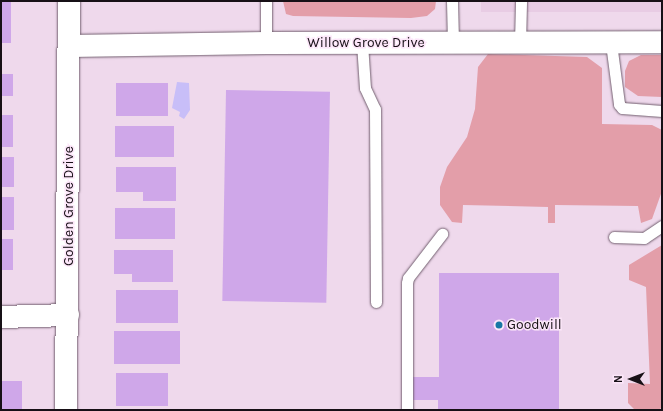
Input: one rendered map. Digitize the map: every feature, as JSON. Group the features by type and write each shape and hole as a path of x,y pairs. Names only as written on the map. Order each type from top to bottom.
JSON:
{"street":[{"name":"Golden Grove Drive","path":"66,410 70,1"},
{"name":"Willow Grove Drive","path":"70,46 266,43 662,42"},
{"path":"1,317 68,315"}],"lane":[{"path":"266,1 266,43"},
{"path":"452,1 453,43"},
{"path":"520,43 521,1"},
{"path":"362,43 365,88 375,109 376,302"},
{"path":"611,43 619,104 622,108 662,111"},
{"path":"614,237 644,238 662,226"},
{"path":"407,410 408,278 442,234"}],"shaded area":[{"path":"283,1 436,1 435,9 427,16 411,18 293,16 286,14"},
{"path":"481,1 662,1 662,12 481,12"},
{"path":"488,54 587,57 602,68 602,124 652,125 662,130 662,191 652,219 641,223 638,206 555,205 555,223 548,223 548,207 463,205 462,223 452,222 440,205 440,187 447,167 467,137 475,109 478,67"},
{"path":"641,55 662,55 662,97 638,96 625,87 625,71 629,61"},
{"path":"177,82 189,83 190,110 184,119 179,116 180,112 172,108"},
{"path":"662,245 662,407 659,410 635,410 628,403 628,383 650,384 646,287 629,280 629,265"}],"building":[{"path":"1,1 11,1 11,43 1,43"},
{"path":"1,74 13,74 13,96 1,96"},
{"path":"116,83 168,83 168,116 116,116"},
{"path":"226,90 330,92 326,303 222,301"},
{"path":"1,115 13,115 13,147 1,147"},
{"path":"115,126 174,126 174,157 115,157"},
{"path":"1,157 14,157 14,187 1,187"},
{"path":"116,167 176,167 176,201 143,201 143,192 116,192"},
{"path":"1,197 14,197 14,230 1,230"},
{"path":"115,208 175,208 175,239 115,239"},
{"path":"1,239 13,239 13,270 1,270"},
{"path":"114,250 173,250 173,282 132,282 132,274 114,274"},
{"name":"Goodwill","path":"439,273 559,273 559,410 438,410 438,400 408,400 408,377 439,377"},
{"path":"116,290 178,290 178,323 116,323"},
{"path":"114,331 180,331 180,364 114,364"},
{"path":"116,373 168,373 168,406 116,406"},
{"path":"1,381 22,381 22,410 1,410"}],"place":[{"name":"Goodwill","path":"499,325"}]}
